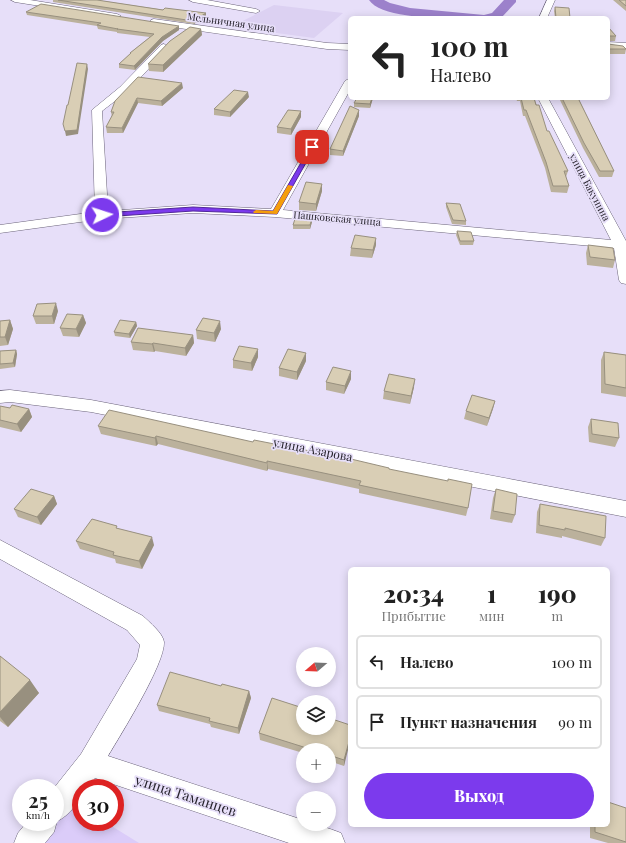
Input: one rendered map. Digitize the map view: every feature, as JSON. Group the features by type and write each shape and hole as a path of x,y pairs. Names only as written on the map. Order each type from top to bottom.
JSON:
{"street":[{"path":"15,0 122,17"},
{"path":"193,0 256,11 242,18"},
{"path":"544,16 550,5 550,0"},
{"name":"Мельничная улица","path":"145,21 215,32 327,46 348,46"},
{"path":"215,32 228,25"},
{"path":"102,215 97,110 124,89 167,44 191,28"},
{"path":"610,46 626,46"},
{"path":"275,213 348,85"},
{"name":"улица Бакунина","path":"544,100 623,244 626,280"},
{"name":"Пашковская улица","path":"0,229 102,215 193,209 275,213 623,244"},
{"name":"улица Азарова","path":"0,397 10,396 91,406 626,509"},
{"path":"0,549 135,623 152,642 148,662 90,763 64,796"},
{"name":"улица Таманцев","path":"90,763 331,843"},
{"path":"28,843 37,831"}],"shaded area":[{"path":"274,5 343,13 314,38 231,27"},
{"path":"70,801 72,802 72,831 120,831 139,843 43,843 51,831 64,831 64,810"}],"building":[{"path":"58,0 97,0 163,10 165,8 206,13 193,21"},
{"path":"619,0 626,0 626,6"},
{"path":"41,4 179,26 162,37 134,66 119,64 154,34 97,25 101,23 26,12"},
{"path":"555,7 569,8 570,16 556,16"},
{"path":"190,27 201,29 163,65 148,64 170,41"},
{"path":"610,29 616,36 610,36"},
{"path":"610,44 623,46 626,49 610,49"},
{"path":"77,63 87,64 77,130 65,131 63,124"},
{"path":"138,77 182,83 161,101 137,98 122,128 106,127 114,112 111,112 115,101"},
{"path":"234,90 248,92 230,112 214,109"},
{"path":"356,100 371,100 370,104 354,103"},
{"path":"522,100 535,100 536,105 539,105 547,131 549,131 568,171 564,171 569,186 553,186 546,162 526,110 524,110"},
{"path":"563,100 579,100 614,171 600,171 584,143"},
{"path":"350,106 359,110 343,151 330,149"},
{"path":"288,110 301,111 291,129 277,127"},
{"path":"306,182 322,184 316,204 299,202"},
{"path":"446,203 460,204 466,221 453,220"},
{"path":"296,216 312,218 310,225 293,225"},
{"path":"457,231 471,232 474,241 460,241"},
{"path":"355,235 376,238 373,250 351,248"},
{"path":"588,245 613,248 615,260 590,257"},
{"path":"56,303 52,316 33,316 37,304"},
{"path":"67,314 83,315 76,329 60,328"},
{"path":"203,318 220,321 214,333 196,330"},
{"path":"10,320 5,337 0,337 0,321"},
{"path":"120,320 136,322 129,334 114,332"},
{"path":"138,328 193,335 185,348 153,343 131,342"},
{"path":"239,346 258,349 251,363 233,360"},
{"path":"288,349 306,353 297,372 279,368"},
{"path":"16,350 13,363 0,364 0,351"},
{"path":"604,352 626,355 626,388 605,384"},
{"path":"333,367 351,371 345,386 326,382"},
{"path":"389,374 415,379 411,396 384,391"},
{"path":"472,395 495,401 489,418 466,411"},
{"path":"12,405 29,409 17,424 0,420 0,406 10,408"},
{"path":"109,410 253,442 254,440 351,459 389,469 448,481 448,479 472,484 468,508 359,485 361,481 267,461 267,463 156,436 155,438 98,426"},
{"path":"591,419 618,423 619,438 592,434"},
{"path":"31,489 54,496 37,517 14,509"},
{"path":"496,489 517,494 515,515 493,511"},
{"path":"540,504 606,516 605,538 565,528 565,530 539,525"},
{"path":"92,519 117,526 116,528 152,537 139,561 113,555 114,552 76,541"},
{"path":"0,656 30,680 0,712"},
{"path":"170,672 221,686 222,684 249,691 238,728 209,721 210,718 157,705"},
{"path":"272,698 296,706 296,735 336,735 336,720 348,724 348,745 344,760 336,757 336,743 296,743 296,745 259,733"},
{"path":"610,803 626,808 626,842 595,832 595,827 610,827"}],"waterway":[{"path":"375,0 386,6 410,12 458,16"},
{"path":"496,16 510,2 510,0"}],"slow traffic":[{"path":"256,212 275,213 290,186"}],"route":[{"path":"102,215 193,209 275,213 312,147"}]}
